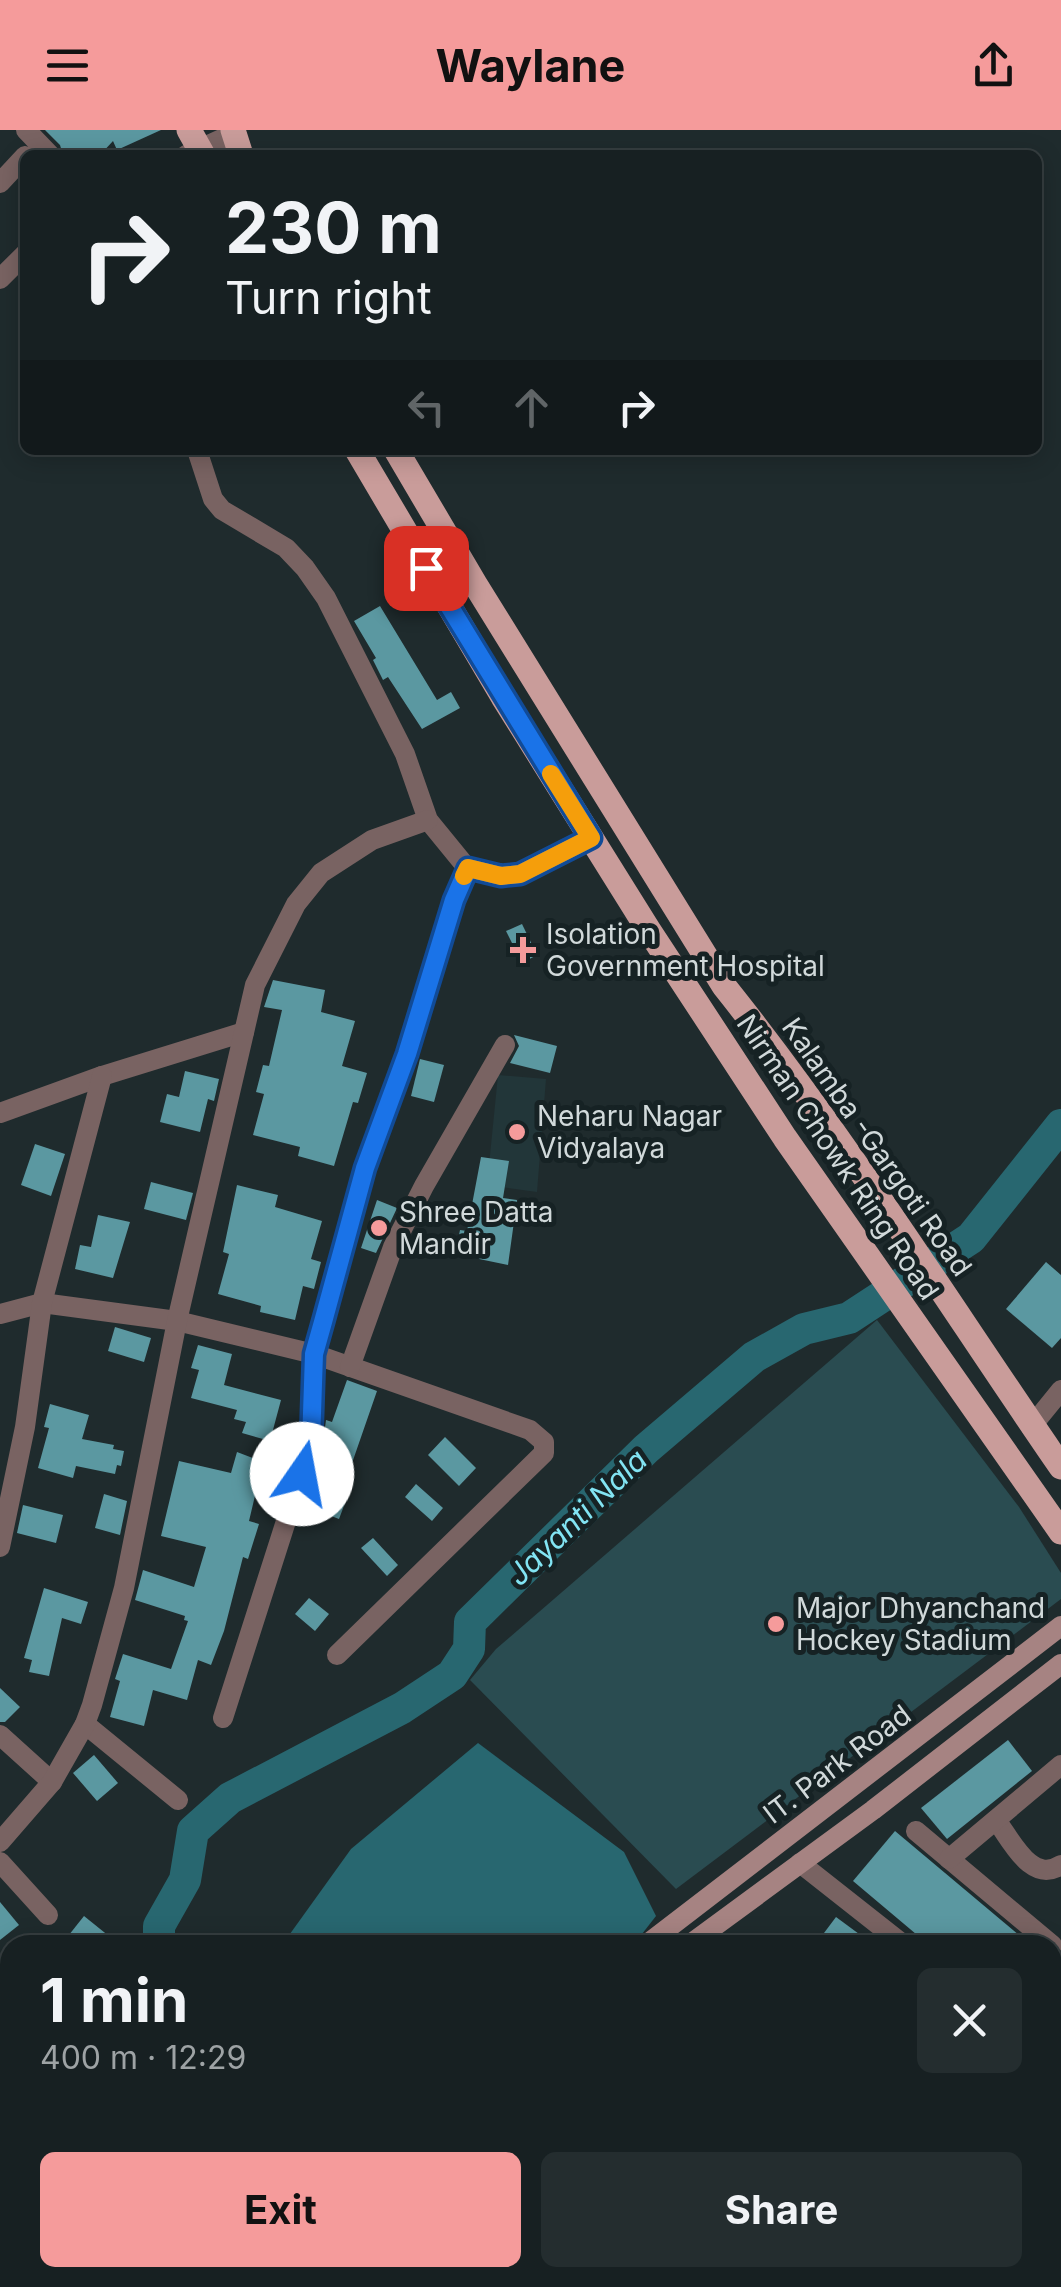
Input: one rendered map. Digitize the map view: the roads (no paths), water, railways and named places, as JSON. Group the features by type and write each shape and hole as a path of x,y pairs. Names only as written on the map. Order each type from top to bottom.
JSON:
{"main road":[{"name":"Nirman Chowk Ring Road","path":"361,455 503,697 785,1138 1061,1532"},
{"name":"Kalamba -Gargoti Road","path":"399,455 724,986 771,1045 1061,1467"},
{"name":"IT. Park Road","path":"659,1935 1061,1626"},
{"name":"IT. Park Road","path":"703,1935 1061,1664"}],"street":[{"path":"194,147 237,139"},
{"path":"0,182 20,161"},
{"path":"0,279 20,259"},
{"path":"199,455 213,499 222,510 286,548 306,568 326,598 405,754 428,820 468,868 501,876 520,874 591,838"},
{"path":"0,1842 52,1782 85,1724 124,1588 178,1321 255,985 296,904 321,874 372,840 428,820"},
{"path":"223,1718 311,1443 314,1354 365,1168 407,1054 448,916 468,868"},
{"path":"0,1113 244,1032"},
{"path":"350,1367 393,1247 505,1045"},
{"path":"0,1547 25,1427 42,1302 102,1076"},
{"path":"0,1314 42,1302 178,1321 314,1354 530,1430 544,1442 544,1453 337,1655"},
{"path":"1032,1427 1061,1390"},
{"path":"85,1724 178,1800"},
{"path":"0,1736 52,1782"},
{"path":"949,1859 1061,1765"},
{"path":"996,1820 1030,1865 1040,1872 1061,1865"},
{"path":"916,1831 1040,1935"},
{"path":"0,1862 48,1914"},
{"path":"800,1863 891,1935"}],"waterway":[{"name":"Jayanti Nala","path":"159,1935 159,1926 185,1880 193,1831 230,1798 402,1708 452,1675 469,1649 470,1622 646,1449 754,1357 804,1329 849,1318 971,1238 1061,1125"}],"place":[{"name":"Isolation Government Hospital","path":"523,950"},
{"name":"Neharu Nagar Vidyalaya","path":"517,1132"},
{"name":"Shree Datta Mandir","path":"379,1228"},
{"name":"Major Dhyanchand Hockey Stadium","path":"776,1624"}]}
